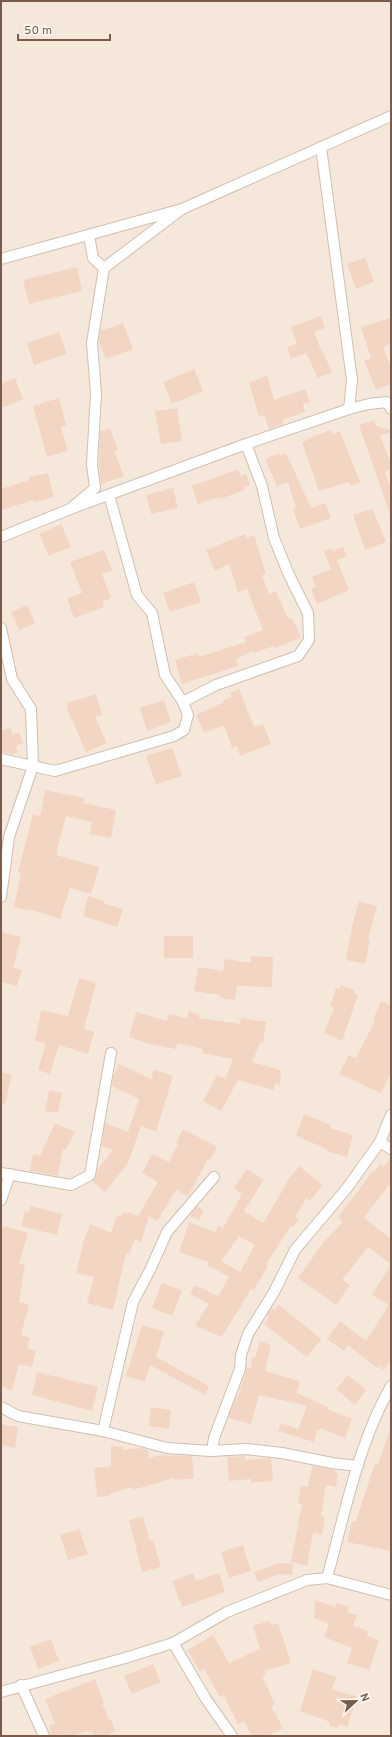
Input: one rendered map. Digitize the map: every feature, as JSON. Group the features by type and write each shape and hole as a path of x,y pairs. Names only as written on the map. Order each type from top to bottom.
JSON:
{"street":[{"path":"1,259 89,236 182,209 391,116"},
{"path":"321,147 352,380 348,409"},
{"path":"70,510 95,488 92,464 96,394 92,343 104,268 182,209"},
{"path":"89,236 93,258 104,268"},
{"path":"1,537 246,444 348,409 386,402 391,409"},
{"path":"183,702 216,684 298,656 309,640 308,613 289,575 274,538 262,486 246,444"},
{"path":"1,759 55,771 174,736 184,730 188,714 183,702 165,675 152,613 137,595 109,495"},
{"path":"1,628 12,679 31,709 33,766 9,837 1,897"},
{"path":"1,1200 5,1173 71,1186 90,1175 111,1053"},
{"path":"212,1451 214,1438 240,1369 241,1355 248,1334 274,1292 295,1250 347,1188 380,1142 391,1115"},
{"path":"380,1142 391,1149"},
{"path":"104,1432 133,1302 150,1270 167,1232 214,1177"},
{"path":"327,1578 358,1466 381,1403 391,1386"},
{"path":"1,1408 18,1416 104,1432 167,1448 212,1451 246,1449 282,1453 332,1464 358,1466"},
{"path":"1,1692 125,1658 172,1643 227,1612 306,1580 327,1578 391,1595"},
{"path":"172,1643 206,1699 232,1736"},
{"path":"22,1685 44,1736"}],"shaded area":[{"path":"1,1 391,1 391,1736 1,1736"}],"building":[{"path":"365,258 374,282 356,289 347,264"},
{"path":"77,267 82,291 29,304 23,280"},
{"path":"321,316 325,328 314,332 322,353 323,352 332,372 318,378 306,353 291,359 287,347 297,344 291,327"},
{"path":"391,318 391,344 383,347 391,367 391,384 376,390 364,361 371,358 361,327"},
{"path":"123,323 133,349 106,359 99,341 100,331"},
{"path":"59,332 67,354 34,365 27,343"},
{"path":"194,369 203,391 172,404 163,382"},
{"path":"267,376 274,400 305,389 310,402 303,404 305,412 282,420 283,424 269,429 264,415 259,417 249,382"},
{"path":"15,378 23,399 1,408 1,384"},
{"path":"59,398 66,425 61,427 68,451 47,457 33,406"},
{"path":"177,408 182,441 161,444 155,411"},
{"path":"374,420 376,426 391,430 391,432 380,436 391,463 391,469 385,472 391,489 391,514 359,425"},
{"path":"110,428 118,450 114,451 124,476 101,484 99,464 100,431"},
{"path":"331,430 333,434 340,431 360,482 351,486 349,482 319,491 302,442 306,441 306,439"},
{"path":"279,453 280,456 286,453 311,508 325,503 331,518 300,529 293,509 296,508 288,482 277,486 265,459"},
{"path":"238,469 241,476 246,474 250,485 244,487 245,490 220,499 219,497 198,504 192,486"},
{"path":"48,473 54,497 35,502 34,500 1,510 1,489 29,480 29,477"},
{"path":"173,488 178,508 151,514 146,495"},
{"path":"371,509 373,510 386,542 365,550 353,515"},
{"path":"61,524 71,547 49,556 39,534"},
{"path":"245,534 247,538 254,535 266,574 262,575 269,594 276,591 288,619 292,618 301,638 275,648 274,646 253,653 253,651 236,659 238,666 182,684 175,660 198,653 199,657 246,642 244,637 263,630 247,589 238,592 229,564 215,571 206,550"},
{"path":"343,547 347,556 337,560 349,590 317,604 311,589 316,587 312,577 331,569 324,551 332,548 333,551"},
{"path":"104,550 112,570 102,574 111,598 102,602 104,607 74,618 67,598 82,593 70,562"},
{"path":"194,582 201,602 170,612 163,593"},
{"path":"27,605 35,623 19,630 11,612"},
{"path":"239,689 254,727 263,724 271,744 240,756 237,746 232,748 224,725 204,733 196,715 224,702 223,700 232,697 230,693"},
{"path":"96,694 102,715 95,717 107,743 86,752 67,709 67,703"},
{"path":"164,700 171,722 147,731 140,708"},
{"path":"10,728 13,735 19,732 23,743 16,746 18,752 12,755 4,752 1,753 1,731"},
{"path":"172,748 182,776 156,784 146,756"},
{"path":"45,790 84,798 83,803 116,810 111,838 90,834 92,822 66,816 56,855 99,867 91,894 70,888 60,919 29,909 29,911 14,907 21,873 18,872 33,814 40,816"},
{"path":"88,896 104,901 103,903 123,909 117,927 83,916"},
{"path":"359,901 377,906 368,939 370,939 365,964 346,960 352,927"},
{"path":"2,932 21,937 13,968 22,970 17,986 1,982"},
{"path":"164,936 193,936 193,958 164,958"},
{"path":"251,956 273,957 272,987 237,986 235,1000 220,998 220,995 194,991 198,967 223,971 225,959 251,963"},
{"path":"79,978 96,983 84,1029 94,1032 88,1054 59,1045 50,1074 38,1070 46,1043 35,1041 41,1010 68,1016"},
{"path":"341,985 355,990 354,993 358,995 342,1041 324,1033 334,1008 330,1006 336,988 340,989"},
{"path":"381,1001 391,1006 391,1073 381,1093 339,1074 349,1055 356,1058 375,1021 373,1020"},
{"path":"189,1011 199,1014 199,1018 240,1024 241,1018 266,1022 263,1043 260,1043 252,1062 280,1070 280,1085 276,1083 273,1090 238,1080 221,1111 203,1101 217,1075 225,1079 233,1059 202,1053 203,1049 177,1043 176,1049 150,1044 129,1037 136,1012 167,1021 169,1014 187,1018"},
{"path":"119,1064 151,1079 154,1069 173,1076 156,1132 141,1126 128,1163 105,1192 92,1181 95,1179 98,1169 113,1150 102,1146 105,1123 128,1132 139,1099 112,1086 113,1077"},
{"path":"1,1072 12,1075 5,1104 1,1104"},
{"path":"49,1090 62,1093 58,1113 45,1111"},
{"path":"304,1114 331,1125 330,1128 353,1135 347,1157 327,1151 327,1149 296,1136"},
{"path":"55,1123 75,1132 66,1150 63,1149 58,1176 30,1171 33,1154 40,1156"},
{"path":"183,1129 217,1147 210,1160 208,1159 188,1196 176,1190 157,1221 149,1216 141,1242 135,1239 129,1254 126,1253 113,1310 87,1303 94,1277 76,1273 84,1240 90,1224 111,1233 117,1215 121,1216 123,1212 127,1214 128,1212 138,1216 158,1182 142,1173 152,1154 169,1162 178,1144 176,1143"},
{"path":"391,1158 391,1182 364,1218 391,1239 391,1264 368,1247 342,1280 350,1285 336,1305 298,1278 323,1243 343,1222 338,1217 373,1171 375,1171 380,1164 383,1167"},
{"path":"299,1166 323,1185 310,1201 306,1198 295,1217 299,1220 293,1227 291,1226 266,1264 268,1266 254,1290 251,1289 222,1337 195,1326 209,1304 190,1294 195,1285 218,1296 229,1277 207,1265 208,1262 179,1252 189,1222 215,1232 219,1225 223,1228 242,1194 234,1188 247,1169 264,1180 244,1211 263,1223 287,1183 286,1182","holes":["239,1236 255,1245 240,1272 221,1261"]},
{"path":"31,1206 62,1214 57,1235 21,1226 25,1211 29,1212"},
{"path":"197,1207 204,1210 199,1220 190,1216"},
{"path":"3,1226 28,1233 19,1264 25,1265 19,1302 29,1305 21,1335 30,1338 27,1348 36,1351 32,1367 19,1364 12,1390 1,1386 1,1234"},
{"path":"391,1264 391,1360 384,1370 379,1366 377,1368 348,1345 344,1351 327,1339 340,1321 366,1341 389,1305 372,1295"},
{"path":"162,1283 182,1291 172,1316 152,1308"},
{"path":"279,1305 321,1339 307,1357 264,1324 269,1317 267,1315 272,1308 274,1310"},
{"path":"142,1325 164,1332 156,1357 209,1386 205,1395 150,1365 145,1382 126,1376"},
{"path":"260,1341 271,1345 265,1371 300,1381 297,1393 328,1407 327,1409 352,1419 345,1438 320,1428 319,1431 317,1430 314,1442 278,1431 281,1423 298,1429 307,1406 259,1395 251,1424 228,1418 236,1397 238,1398 247,1367 251,1368 252,1356 255,1358"},
{"path":"37,1372 98,1387 92,1411 32,1395"},
{"path":"348,1375 366,1390 355,1405 336,1389"},
{"path":"151,1407 171,1410 169,1429 149,1426"},
{"path":"1,1424 18,1427 15,1448 1,1445"},
{"path":"390,1430 391,1551 347,1542 352,1521 356,1521 375,1463 378,1464"},
{"path":"111,1446 123,1447 123,1450 140,1448 148,1450 149,1458 161,1455 192,1456 194,1478 175,1480 174,1478 133,1490 133,1487 109,1494 109,1496 97,1497 94,1468 111,1466"},
{"path":"245,1456 245,1460 271,1458 273,1481 251,1483 251,1479 229,1481 227,1457"},
{"path":"312,1466 335,1470 334,1473 338,1473 336,1487 326,1485 321,1516 325,1517 322,1535 313,1533 307,1566 291,1562 302,1504 298,1504 301,1486 308,1487"},
{"path":"143,1517 150,1541 153,1540 161,1567 142,1572 129,1520"},
{"path":"79,1529 88,1554 68,1560 60,1535"},
{"path":"243,1545 251,1571 229,1578 221,1552"},
{"path":"280,1563 293,1564 292,1575 279,1574 258,1582 254,1572"},
{"path":"193,1573 196,1581 219,1573 225,1592 182,1607 172,1581"},
{"path":"315,1600 335,1607 337,1603 349,1607 347,1612 357,1615 353,1626 368,1631 367,1636 379,1640 369,1670 347,1663 352,1648 324,1637 329,1624 314,1618"},
{"path":"269,1621 272,1625 278,1623 291,1663 264,1671 266,1675 262,1676 275,1704 271,1706 283,1728 267,1736 252,1736 244,1721 238,1724 223,1695 220,1697 204,1669 200,1672 187,1650 213,1635 229,1663 260,1649 253,1626"},
{"path":"51,1639 59,1661 38,1669 30,1647"},
{"path":"153,1664 161,1682 132,1694 124,1676"},
{"path":"313,1669 336,1677 332,1689 357,1697 347,1727 340,1724 337,1728 329,1725 330,1722 300,1711"},
{"path":"95,1679 104,1703 102,1703 115,1731 107,1736 94,1736 92,1731 89,1733 89,1730 72,1736 60,1736 60,1734 52,1736 49,1725 55,1724 45,1699"}]}
